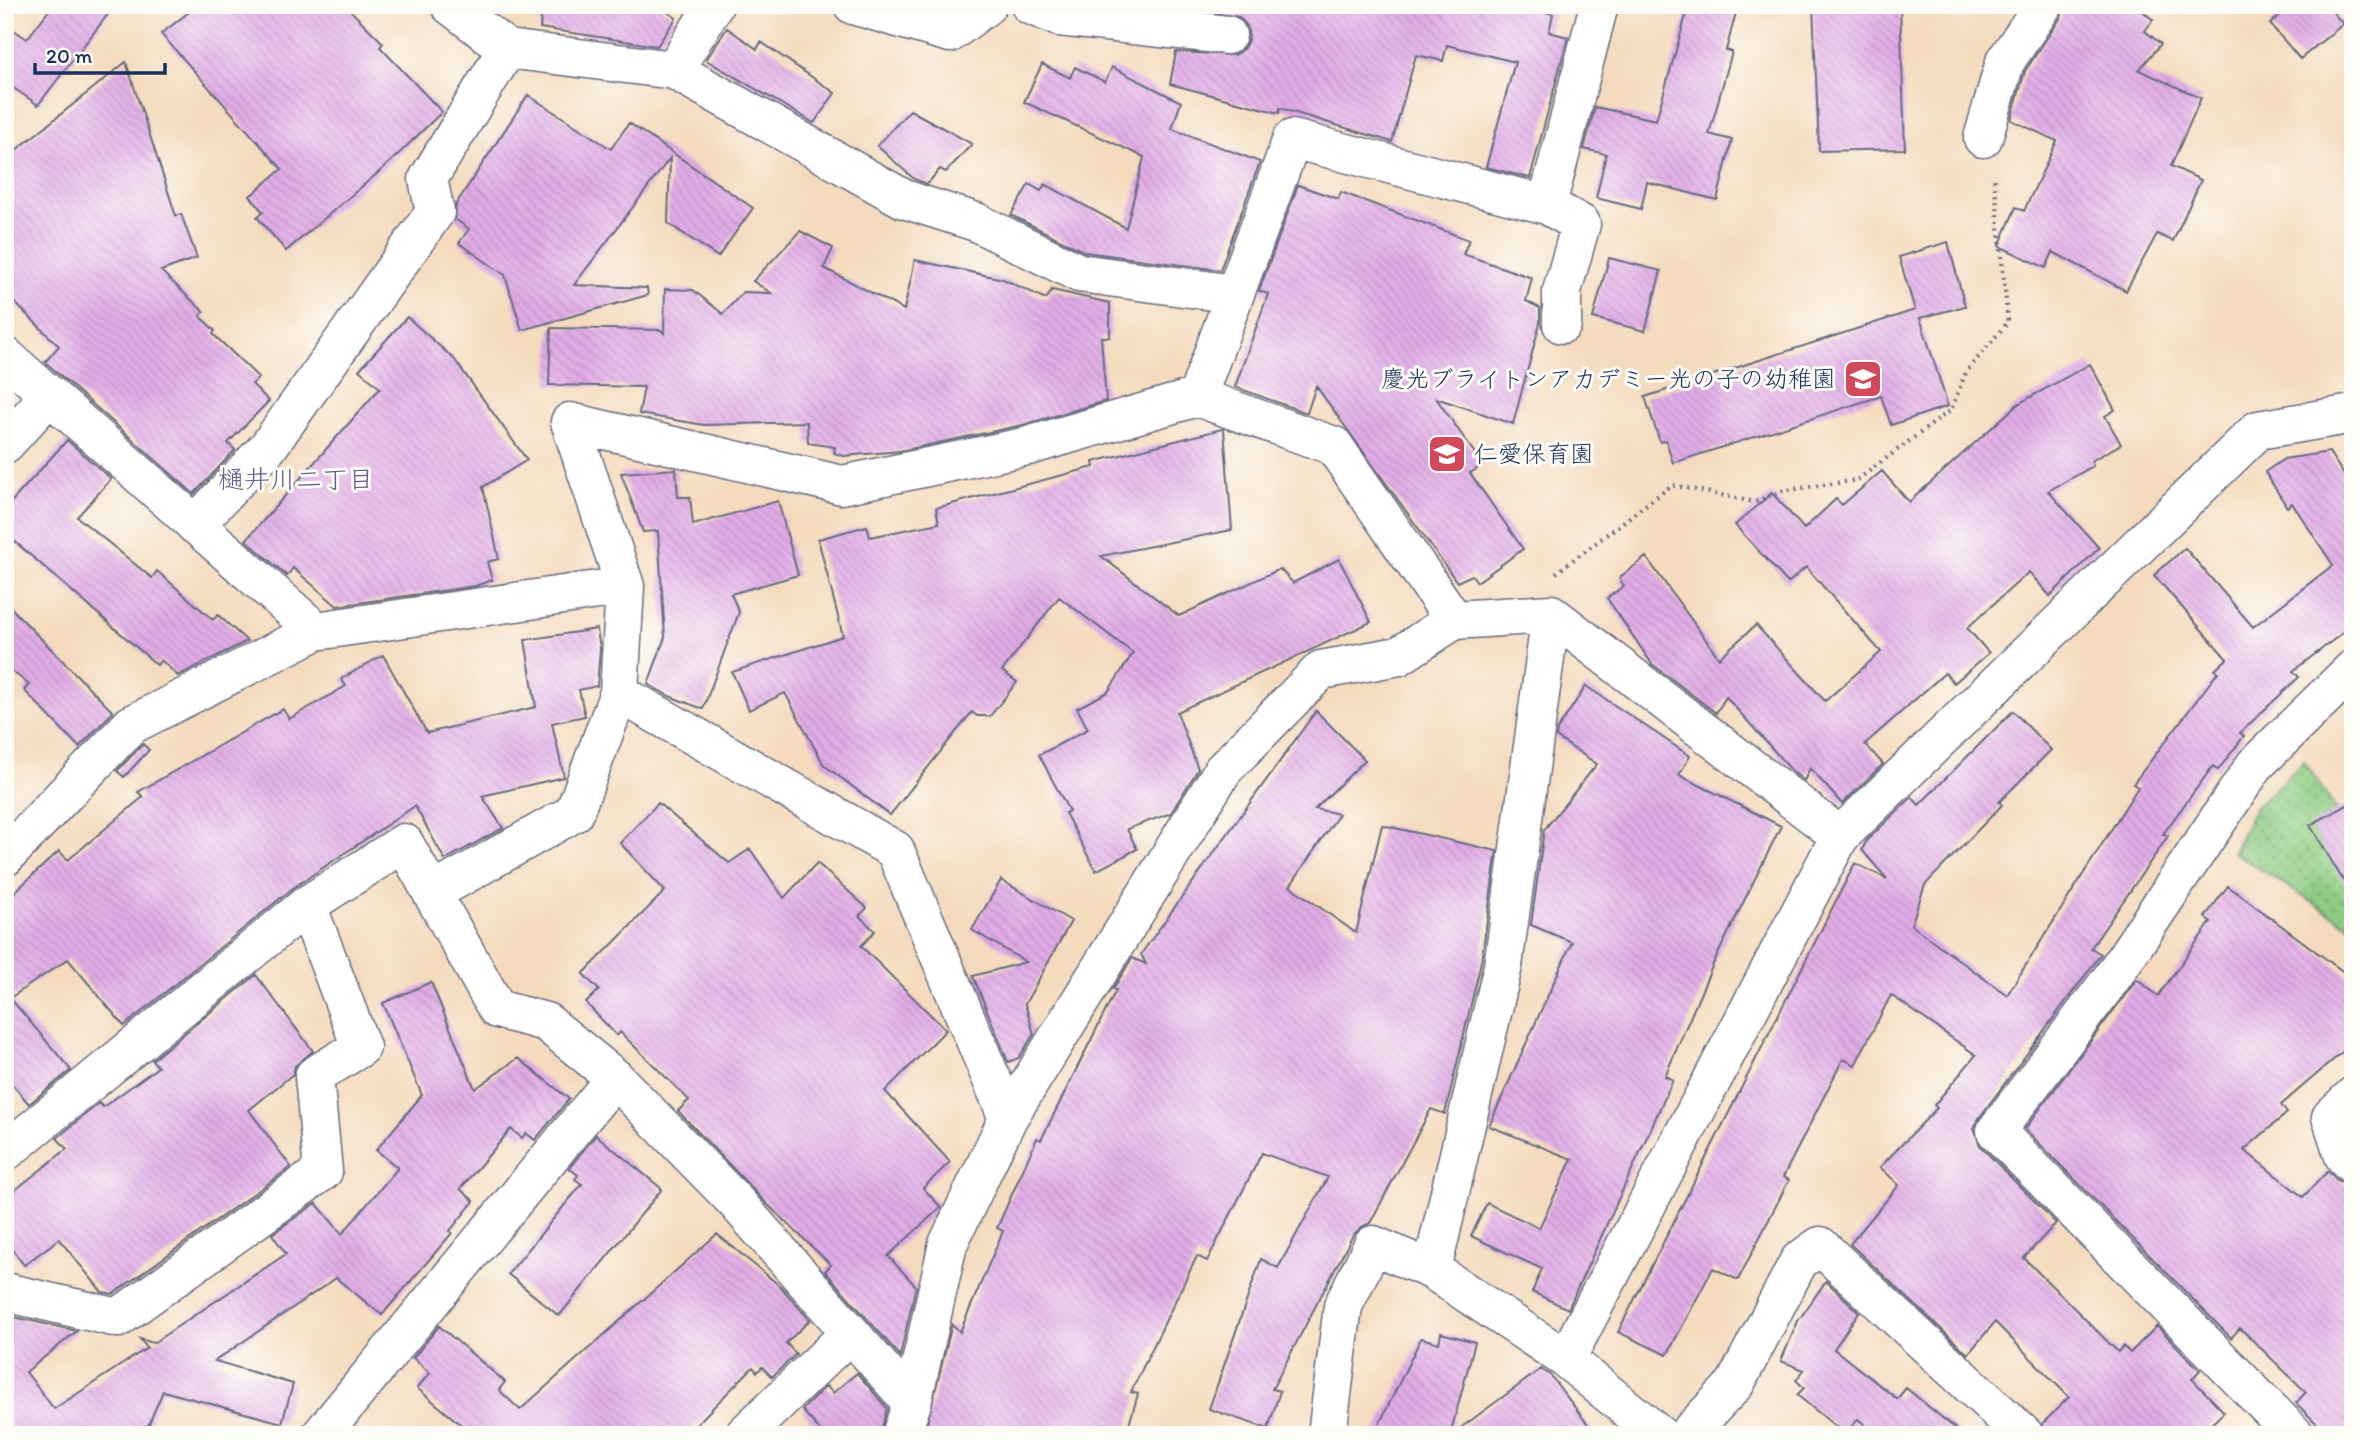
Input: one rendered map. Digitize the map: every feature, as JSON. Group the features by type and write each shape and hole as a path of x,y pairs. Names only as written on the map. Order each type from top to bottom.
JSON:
{"street":[{"path":"450,5 508,49 674,70 904,199 976,222 1079,273 1235,294"},
{"path":"674,70 714,5"},
{"path":"853,5 950,33 987,5"},
{"path":"1030,5 1059,17 1227,35"},
{"path":"1547,205 1599,5"},
{"path":"1983,138 2005,62 2043,5"},
{"path":"195,525 268,447 435,212 428,180 508,49"},
{"path":"1197,397 1292,139 1547,205 1581,224 1562,292 1562,324"},
{"path":"5,356 316,631"},
{"path":"5,444 50,395"},
{"path":"432,893 574,813 619,693 625,586 570,422 842,485 1028,446 1197,397 1334,446 1454,620"},
{"path":"1566,1359 1840,836 2258,430 2353,414"},
{"path":"5,857 131,725 316,631 625,586"},
{"path":"1432,1270 1503,967 1551,614"},
{"path":"906,1419 948,1244 1008,1118 1223,770 1321,670 1399,656 1454,620 1551,614 1840,836"},
{"path":"2295,1435 1996,1131 2111,979 2255,765 2353,669"},
{"path":"619,693 895,850 1008,1118"},
{"path":"5,1152 307,905 404,843 497,1009 546,1022 615,1078 736,1202 850,1333 906,1419"},
{"path":"5,1292 118,1318 323,1171 314,1076 361,1047 307,905"},
{"path":"321,1435 615,1078"},
{"path":"2353,1096 2331,1117 2344,1156 2353,1165"},
{"path":"1327,1435 1343,1306 1373,1245 1432,1270 1566,1359 1659,1435"},
{"path":"1687,1435 1735,1384 1799,1261 1820,1246 2024,1435"},
{"path":"744,1435 850,1333"}],"path":[{"path":"1551,614 1553,576 1672,485 1755,502 1782,491 1857,480 1951,410 1966,372 2008,322 1998,203 1993,171 1983,138"}],"green space":[{"path":"2304,761 2353,835 2353,928 2233,852 2255,808"}],"building":[{"path":"53,5 115,5 38,105 5,82 5,24 27,39"},
{"path":"198,5 345,5 383,43 380,47 442,112 386,166 286,251 257,217 263,212 250,196 282,169 161,34"},
{"path":"542,5 658,5 676,18 657,46 540,28"},
{"path":"1186,5 1517,5 1553,14 1549,32 1568,37 1530,178 1486,167 1515,62 1447,45 1443,61 1416,55 1392,142 1280,108 1279,113 1170,84 1176,52 1235,55 1244,48 1249,38 1247,26 1239,17 1185,9"},
{"path":"1689,5 1738,5 1726,50 1732,52 1709,134 1732,140 1717,200 1647,182 1641,209 1596,198 1606,154 1584,149 1595,107 1656,120"},
{"path":"1813,5 1900,5 1905,149 1819,151"},
{"path":"2065,5 2136,5 2153,20 2145,31 2161,44 2139,70 2201,98 2171,166 2201,180 2173,241 2157,234 2126,291 2053,252 2046,268 1999,246 2016,207 2024,211 2057,141 2011,120 2025,71 2061,17"},
{"path":"2292,5 2327,5 2343,24 2300,59 2270,24"},
{"path":"727,28 757,49 761,42 835,93 814,123 706,60"},
{"path":"126,62 176,216 181,214 197,258 161,271 204,312 200,316 215,331 213,334 259,378 252,384 269,401 228,443 235,450 194,494 45,362 59,346 5,293 5,159"},
{"path":"1042,64 1070,78 1075,67 1105,82 1112,67 1181,102 1172,129 1260,162 1220,270 1085,252 1011,215 1029,184 1041,191 1045,184 1126,228 1144,157 1024,102"},
{"path":"528,95 611,149 629,123 753,208 718,257 668,223 670,158 574,285 647,288 648,295 522,330 505,275 459,243 469,229 455,219 456,204"},
{"path":"910,110 972,144 946,172 940,169 927,184 914,179 877,146"},
{"path":"1298,185 1338,199 1341,192 1469,240 1463,254 1532,278 1526,301 1540,308 1540,323 1513,424 1436,398 1483,465 1470,473 1523,549 1477,582 1472,575 1457,582 1316,386 1307,413 1235,387 1268,294 1259,291"},
{"path":"800,231 833,248 824,268 904,310 915,260 1003,279 1046,299 1052,290 1110,303 1110,337 1101,337 1106,401 1023,425 900,451 844,456 834,453 835,447 808,443 807,422 704,425 639,414 644,387 549,385 551,328 661,330 664,333 665,289 693,290 723,314 743,292 771,293 753,281"},
{"path":"1948,242 1965,306 1920,318 1948,406 1891,425 1881,396 1673,463 1666,440 1660,442 1645,397 1915,310 1899,257"},
{"path":"1609,258 1661,271 1645,331 1593,318"},
{"path":"407,317 454,359 527,460 483,487 499,559 487,562 492,580 475,586 337,606 293,568 287,576 246,540 380,388 359,370"},
{"path":"2090,364 2115,410 2105,416 2121,444 2091,461 2093,466 2048,491 2099,548 2050,596 2029,572 1967,628 1989,653 1954,683 1945,673 1865,744 1883,764 1842,804 1810,768 1804,781 1793,772 1726,697 1716,713 1652,664 1607,598 1624,586 1619,578 1646,557 1719,658 1756,625 1825,701 1881,652 1806,567 1788,583 1735,525 1772,493 1804,529 1836,499 1842,505 1882,471 1909,502 2018,404"},
{"path":"1222,429 1232,530 1101,556 1179,616 1280,569 1293,583 1339,559 1371,622 1177,712 1198,769 1171,813 1127,829 1137,849 1096,871 1065,813 1069,811 1039,755 1088,729 1077,708 1108,692 1133,653 1059,597 1002,671 1017,682 990,716 977,716 972,712 890,815 824,765 785,693 749,710 732,672 843,636 818,539 867,526 870,537 939,523 936,508 1094,467 1093,462"},
{"path":"67,440 111,479 77,517 152,578 157,571 213,620 218,615 247,641 178,676 161,660 157,665 5,533 5,509"},
{"path":"2329,452 2353,489 2353,625 2293,671 2299,677 2240,733 2244,736 2218,770 2213,766 2163,834 2168,836 2091,948 2101,954 1974,1128 1980,1146 2056,1223 2024,1258 2118,1352 2123,1346 2130,1353 2157,1326 2200,1370 2192,1379 2224,1412 2200,1435 2045,1435 2042,1424 2069,1397 1995,1322 1968,1354 1850,1244 1899,1185 1880,1167 1937,1108 1934,1105 1976,1055 1891,995 1855,1065 1843,1059 1783,1177 1789,1180 1738,1280 1713,1268 1667,1355 1618,1332 1855,863 1887,879 1862,850 1867,840 1912,797 1919,805 2013,711 2051,750 1999,802 2002,805 1925,885 1911,925 2007,995 2138,787 2133,784 2218,672 2215,670 2227,659 2154,575 2185,548 2253,627 2333,565 2292,503 2287,507 2265,472 2284,459"},
{"path":"676,469 678,497 690,497 693,525 778,501 798,575 731,594 739,612 703,709 669,696 648,684 665,637 658,531 643,532 621,473"},
{"path":"5,602 113,712 79,747 24,690 29,685 5,665"},
{"path":"597,629 600,649 597,686 579,690 585,716 552,723 564,777 482,796 503,828 445,860 415,806 293,888 124,1026 68,959 10,998 71,1070 29,1104 5,1076 5,901 59,851 68,860 143,797 138,792 283,709 289,719 346,686 341,679 383,655 427,733 536,707 525,640"},
{"path":"1586,686 1690,756 1679,775 1781,826 1714,962 1665,1076 1673,1080 1568,1309 1532,1292 1542,1269 1471,1236 1487,1203 1539,1228 1572,1159 1489,1126 1572,942 1531,925 1544,830 1597,764 1556,737 1557,730"},
{"path":"1316,711 1365,760 1315,809 1339,814 1290,886 1356,933 1382,825 1497,851 1481,962 1445,1114 1431,1109 1370,1223 1353,1235 1272,1389 1280,1391 1268,1429 1209,1409 1261,1259 1278,1268 1328,1177 1262,1153 1207,1261 1197,1256 1131,1392 1138,1394 1126,1435 924,1435 952,1324 960,1332 1003,1231 997,1228 1037,1138 1041,1140 1116,990 1113,989 1132,958 1146,964 1141,954"},
{"path":"143,744 149,750 124,777 117,771"},
{"path":"2353,802 2353,897 2310,825"},
{"path":"658,803 729,863 750,849 784,898 817,863 867,908 859,916 875,931 861,946 946,1030 885,1091 950,1162 923,1188 941,1207 888,1256 916,1286 900,1356 825,1271 831,1265 767,1204 678,1111 689,1100 620,1032 617,1036 586,1003 599,990 583,974 665,891 620,843"},
{"path":"1001,880 1071,921 1025,1004 1034,1034 1019,1058 1008,1062 973,976 1026,962 972,930"},
{"path":"2228,886 2353,979 2353,1043 2281,1105 2287,1113 2244,1150 2303,1197 2328,1171 2338,1181 2353,1186 2353,1435 2328,1435 2296,1403 2306,1392 2240,1328 2231,1338 2025,1129 2137,979 2158,996 2211,922 2205,917"},
{"path":"256,975 313,1051 295,1066 293,1074 249,1110 291,1167 113,1294 102,1292 59,1239 24,1265 5,1240 5,1198 67,1149 57,1138 99,1103 103,1107 158,1067 152,1060"},
{"path":"431,982 475,1089 518,1058 569,1099 535,1140 526,1133 522,1138 511,1129 460,1189 474,1201 450,1231 452,1233 382,1315 336,1278 215,1361 293,1384 282,1423 163,1391 144,1435 5,1435 5,1315 77,1331 26,1372 54,1409 147,1348 140,1339 153,1343 286,1254 272,1234 316,1203 342,1234 398,1168 376,1150 422,1095 383,1003"},
{"path":"596,1135 662,1189 559,1316 508,1274 582,1184 575,1179 578,1175 569,1168"},
{"path":"717,1234 781,1287 810,1320 786,1343 796,1354 772,1377 762,1367 757,1372 753,1367 686,1435 473,1435 417,1388 430,1373 413,1358 439,1326 505,1382 499,1390 520,1410"},
{"path":"1826,1281 1859,1312 1834,1349 1897,1399 1906,1388 1963,1435 1869,1435 1872,1431 1858,1419 1845,1434 1797,1395 1804,1388 1796,1380 1804,1370 1781,1361 1798,1321"},
{"path":"1441,1333 1475,1342 1450,1435 1374,1435 1421,1338 1439,1343"},
{"path":"1541,1369 1550,1375 1596,1435 1451,1435"},
{"path":"857,1373 887,1408 880,1435 824,1435 802,1410 826,1386 833,1393"}],"place":[{"name":"慶光ブライトンアカデミー光の子の幼稚園","path":"1863,379"},
{"name":"仁愛保育園","path":"1447,454"}],"district":[{"name":"樋井川二丁目","path":"296,479"}]}
